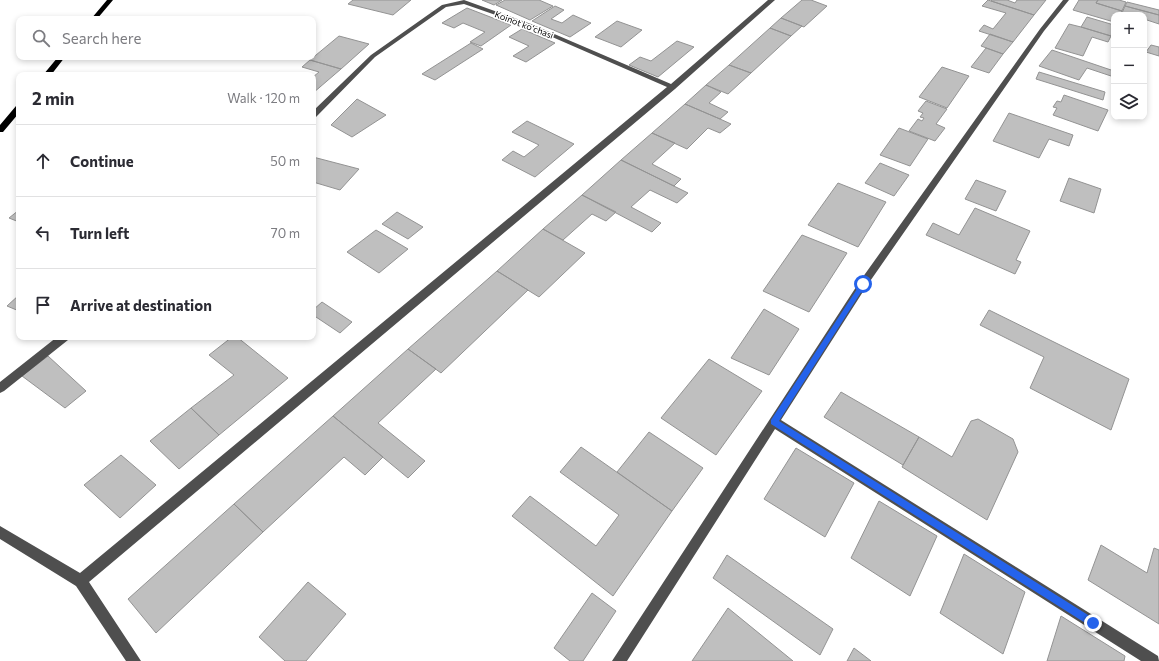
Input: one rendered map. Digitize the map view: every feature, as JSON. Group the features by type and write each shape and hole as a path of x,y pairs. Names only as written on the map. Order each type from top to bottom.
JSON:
{"main road":[{"path":"97,16 110,0"},
{"path":"50,72 60,60"},
{"path":"0,130 16,111"}],"street":[{"path":"81,581 672,87 772,0"},
{"path":"619,661 863,284 1042,30 1066,0"},
{"name":"Koinot koʻchasi","path":"316,112 373,56 444,6 464,2 529,25 672,87"},
{"path":"0,388 60,340"},
{"path":"774,422 1153,661"},
{"path":"2,535 81,581 134,661"}],"building":[{"path":"353,0 411,0 393,15 348,4"},
{"path":"482,0 502,0 494,5"},
{"path":"505,0 539,0 553,6 530,20 496,5"},
{"path":"802,0 811,0 827,6 804,27 781,18"},
{"path":"988,0 1034,15 1013,42 979,31 984,25 993,29 1006,13 982,6"},
{"path":"1007,0 1015,3 1017,0 1046,0 1034,15 991,1"},
{"path":"1079,0 1098,0 1096,3 1122,11 1111,12 1111,21 1073,10"},
{"path":"1098,0 1119,0 1126,2 1122,11 1096,3"},
{"path":"1127,2 1159,10 1159,15 1125,6"},
{"path":"555,6 564,10 551,19 562,23 573,15 591,23 570,37 532,21"},
{"path":"1125,6 1159,15 1159,24 1147,20 1147,12 1122,12"},
{"path":"467,8 511,25 481,46 470,42 485,32 463,23 454,28 442,23"},
{"path":"1087,17 1111,24 1111,36 1081,27"},
{"path":"781,18 802,26 791,36 770,28"},
{"path":"617,21 642,30 621,47 595,37"},
{"path":"1069,24 1111,36 1108,42 1092,37 1083,56 1055,48"},
{"path":"770,28 791,36 751,73 729,65"},
{"path":"522,29 555,43 526,62 513,56 529,46 509,37"},
{"path":"990,34 1013,42 1003,54 981,46"},
{"path":"339,36 369,44 341,69 310,60 316,60 316,55"},
{"path":"677,41 694,47 658,77 629,65 640,57 651,61"},
{"path":"471,43 483,49 435,80 422,74"},
{"path":"1151,45 1159,47 1159,56 1147,52"},
{"path":"986,48 1003,54 989,73 971,67"},
{"path":"1052,50 1111,70 1111,76 1087,68 1079,80 1039,66"},
{"path":"310,60 341,69 316,90 316,74 319,72 302,67"},
{"path":"729,65 751,73 728,94 706,85"},
{"path":"942,67 969,76 947,108 919,97"},
{"path":"1039,72 1105,92 1103,100 1036,79"},
{"path":"706,85 721,92 709,103 728,112 720,119 685,104"},
{"path":"1064,95 1108,110 1098,131 1053,115 1057,108 1053,107 1057,101 1061,102"},
{"path":"357,99 386,115 352,137 331,125"},
{"path":"926,101 947,109 936,124 945,128 935,141 909,131 918,119 922,121 924,118 920,117 923,113 918,111"},
{"path":"685,104 731,124 720,133 708,128 687,149 652,133"},
{"path":"1009,113 1073,135 1069,146 1049,139 1039,158 993,141"},
{"path":"527,121 574,144 535,177 502,160 513,151 524,157 539,145 512,132"},
{"path":"899,128 928,139 910,166 880,155"},
{"path":"652,133 675,143 652,164 681,179 674,186 621,160"},
{"path":"316,158 359,169 340,190 316,183"},
{"path":"621,160 688,193 677,203 650,190 631,207 661,223 652,232 582,195"},
{"path":"880,163 909,175 894,196 865,183"},
{"path":"1069,178 1101,189 1094,213 1060,201"},
{"path":"976,180 1006,191 996,211 965,199"},
{"path":"838,183 886,202 858,247 808,225"},
{"path":"582,195 616,212 606,221 592,214 563,240 543,229"},
{"path":"975,208 1030,231 1016,260 1021,262 1015,274 926,235 933,223 959,235"},
{"path":"16,212 16,221 9,218"},
{"path":"397,212 423,227 408,239 382,224"},
{"path":"543,229 585,253 539,297 497,271"},
{"path":"376,230 408,249 379,273 347,252"},
{"path":"802,235 847,253 809,312 763,291"},
{"path":"497,271 528,290 441,373 408,349"},
{"path":"16,298 16,310 7,306"},
{"path":"322,302 352,322 340,333 316,317 316,307"},
{"path":"764,309 799,329 769,375 731,358"},
{"path":"989,310 1129,379 1111,430 1030,388 1044,357 980,325"},
{"path":"228,340 241,340 288,378 219,435 191,408 234,375 209,355"},
{"path":"408,349 436,369 378,423 425,461 408,478 333,416"},
{"path":"48,356 86,391 65,408 22,376"},
{"path":"709,359 762,391 716,455 661,418"},
{"path":"841,392 919,437 903,465 824,417"},
{"path":"191,408 219,435 179,469 150,441"},
{"path":"333,416 383,457 365,475 344,457 263,532 234,504"},
{"path":"978,419 1013,439 1018,452 987,520 902,467 919,437 952,457 971,421"},
{"path":"649,432 703,468 672,511 617,472"},
{"path":"581,447 672,511 613,596 512,516 530,496 596,546 619,515 560,472"},
{"path":"796,448 854,483 825,537 764,499"},
{"path":"121,455 156,485 120,518 84,485"},
{"path":"879,501 937,536 910,596 851,558"},
{"path":"234,504 263,532 156,633 128,599"},
{"path":"1101,545 1147,573 1154,548 1159,550 1159,624 1088,580"},
{"path":"964,554 1025,592 1003,654 940,613"},
{"path":"727,555 833,629 820,655 713,578"},
{"path":"308,582 346,614 306,661 285,661 259,637"},
{"path":"592,593 616,611 583,661 570,661 554,648"},
{"path":"728,608 793,661 692,661"},
{"path":"1061,616 1125,656 1124,661 1047,661"},
{"path":"854,648 871,661 847,661"}],"route":[{"path":"863,284 774,422 1093,623"}]}
